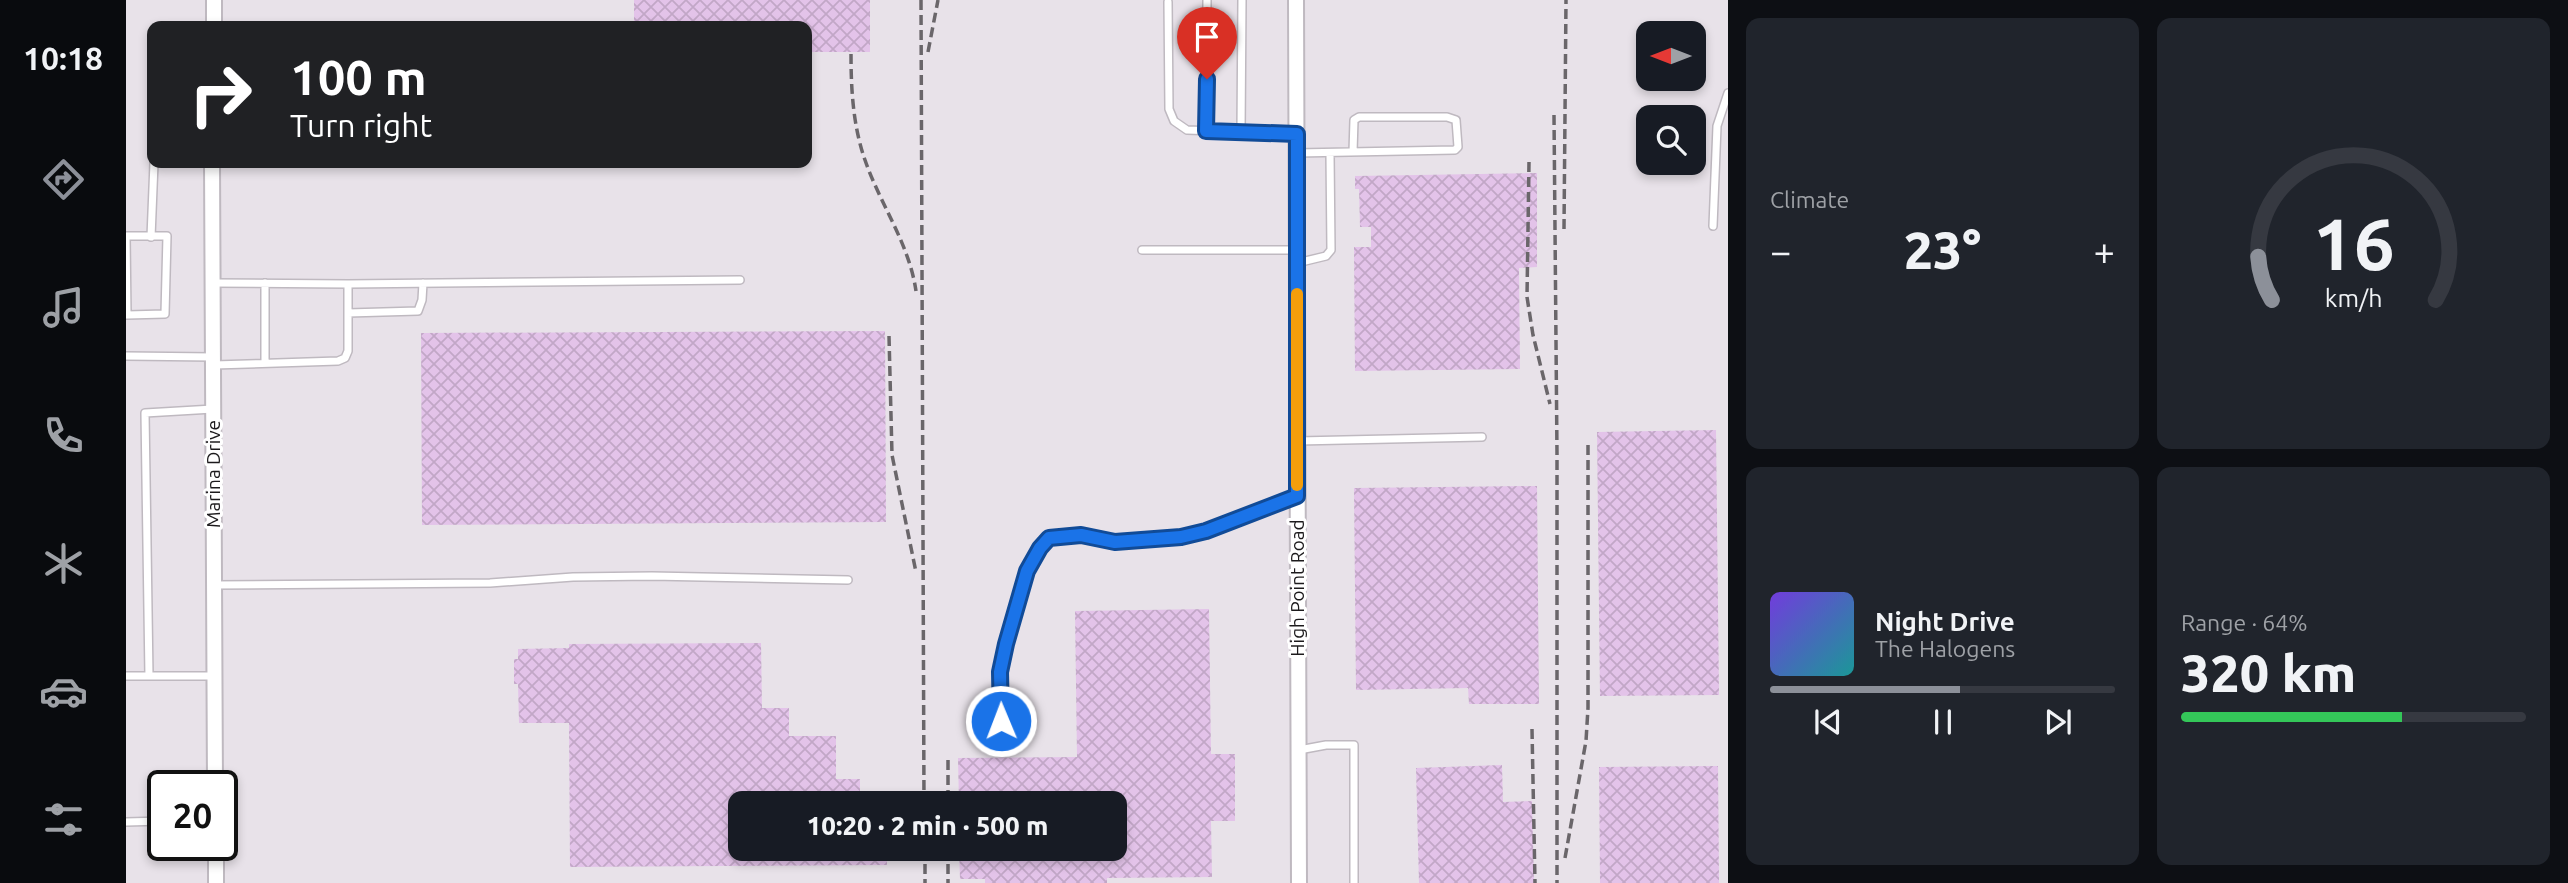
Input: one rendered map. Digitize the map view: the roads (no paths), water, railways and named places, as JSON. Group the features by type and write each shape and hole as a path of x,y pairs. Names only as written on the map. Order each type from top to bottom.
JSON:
{"street":[{"path":"214,0 214,21"},
{"name":"High Point Road","path":"1296,0 1299,883"},
{"name":"Marina Drive","path":"212,168 215,770"},
{"path":"216,861 216,883"}],"lane":[{"path":"1206,131 1207,0"},
{"path":"1241,132 1242,0"},
{"path":"1168,2 1169,109 1174,121 1187,130 1297,134"},
{"path":"1713,226 1717,126 1728,93"},
{"path":"1297,153 1330,154 1455,150 1458,147 1456,120 1447,117 1359,117 1354,120 1353,152"},
{"path":"1142,250 1326,256 1331,250 1330,154"},
{"path":"151,237 153,168"},
{"path":"126,236 151,237 167,236 165,314 127,315 126,236"},
{"path":"213,283 740,280"},
{"path":"265,283 265,363"},
{"path":"348,313 418,311 423,283"},
{"path":"126,356 265,363 338,361 345,358 348,351 348,284"},
{"path":"149,676 145,413 213,409"},
{"path":"1297,441 1482,437"},
{"path":"1001,746 1002,662 1027,571 1049,538 1081,535 1115,542 1181,537 1218,527 1297,496"},
{"path":"214,584 490,583 573,577 652,576 848,580"},
{"path":"126,676 214,676"},
{"path":"1298,750 1326,745 1354,746 1354,883"},
{"path":"126,822 147,821"}],"railway":[{"path":"921,0 924,791"},
{"path":"928,52 938,0"},
{"path":"1564,229 1566,0"},
{"path":"851,54 854,107 861,147 871,176 901,240 916,291"},
{"path":"1554,115 1557,883"},
{"path":"1529,162 1527,297 1533,335 1550,404"},
{"path":"889,336 892,455 916,572"},
{"path":"1565,858 1586,741 1588,708 1588,444"},
{"path":"1532,729 1535,883"},
{"path":"948,760 948,791"},
{"path":"925,861 925,883"},
{"path":"948,861 948,883"}]}
